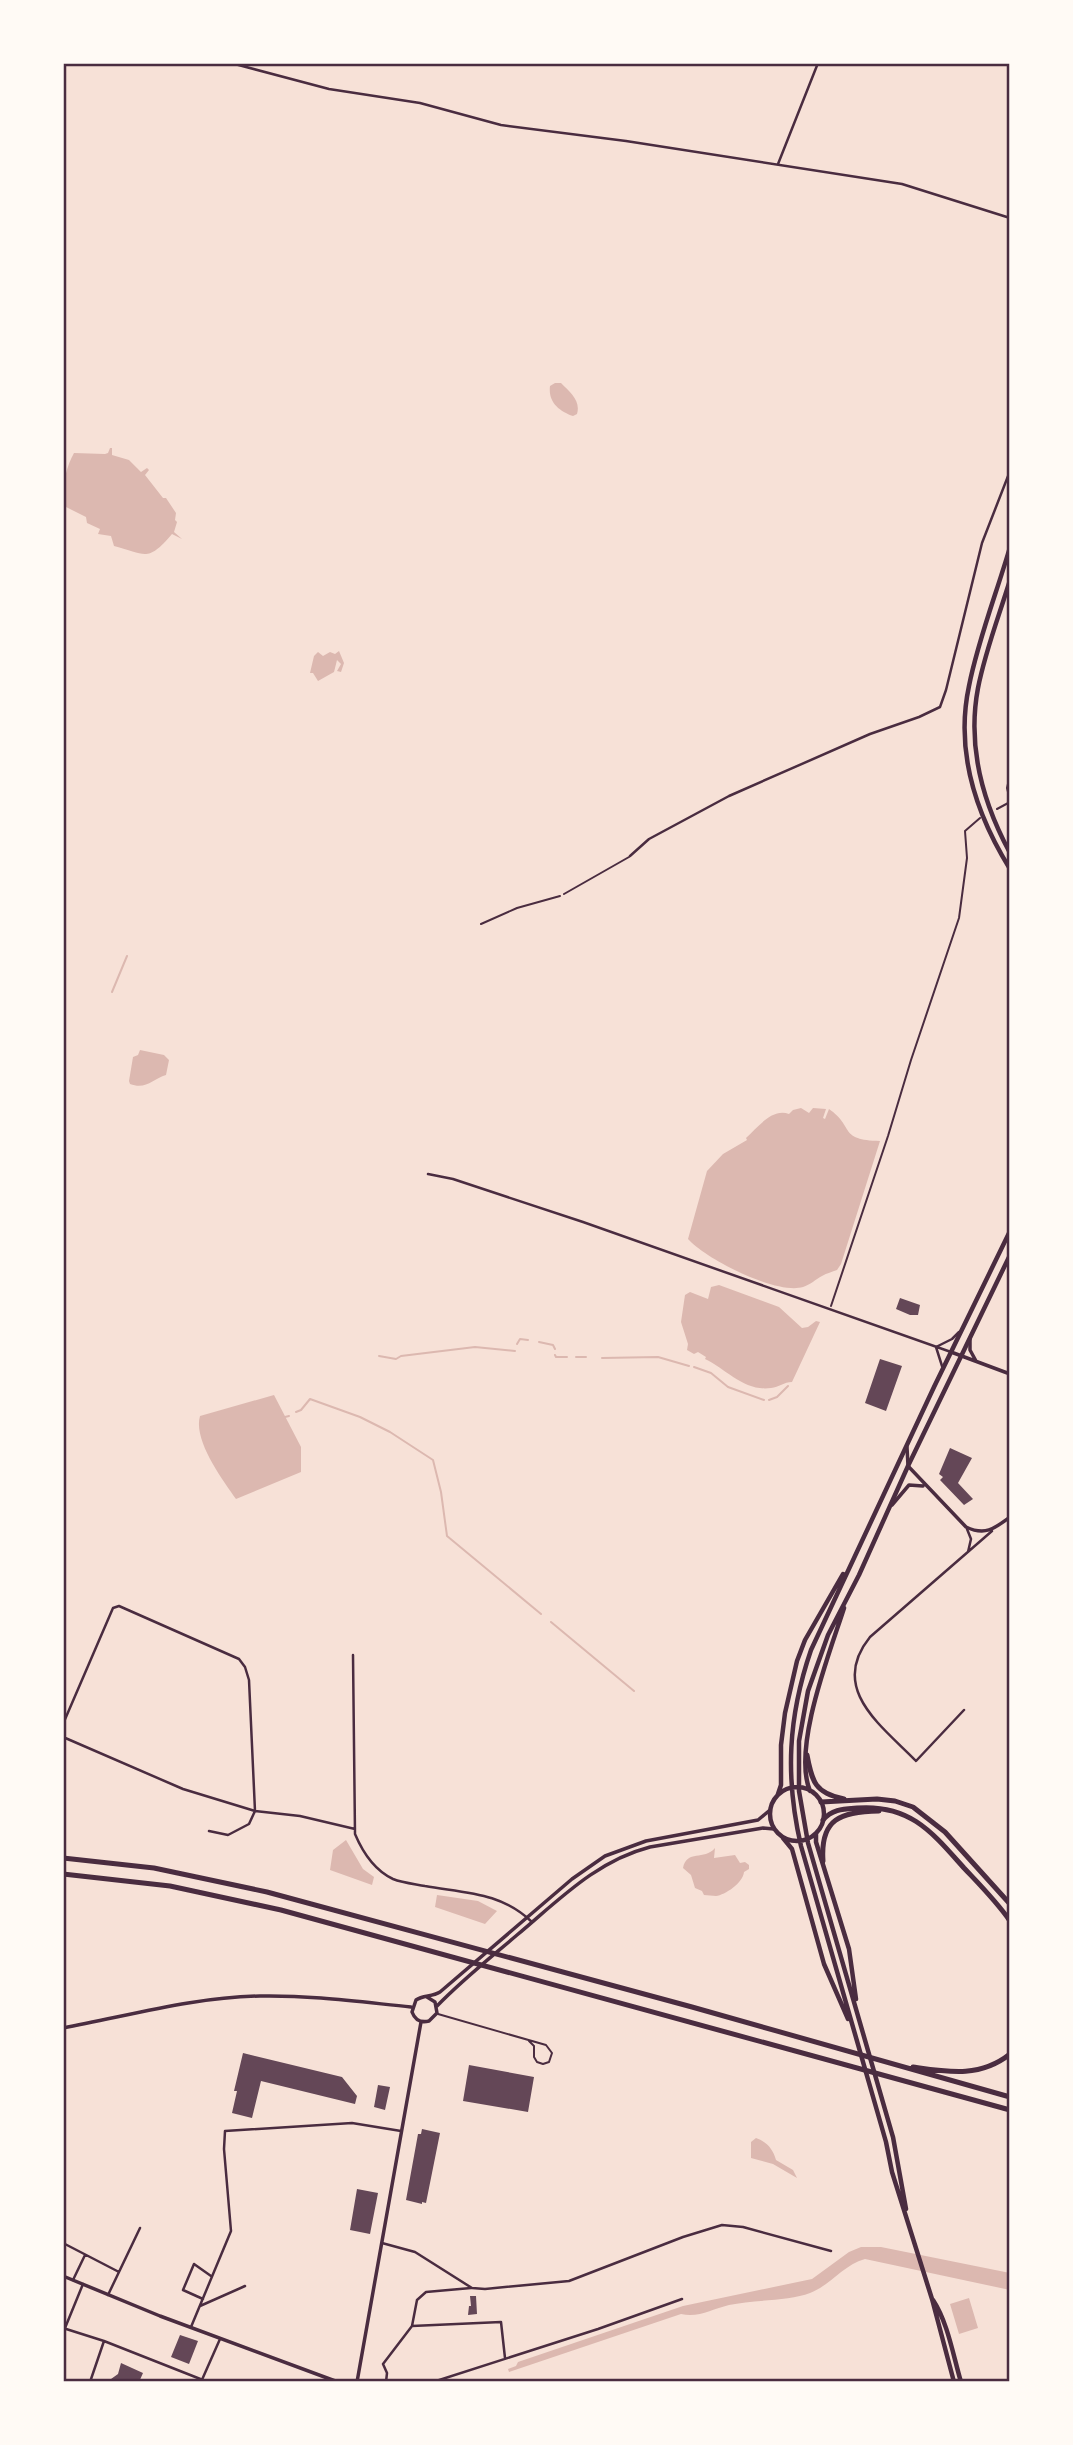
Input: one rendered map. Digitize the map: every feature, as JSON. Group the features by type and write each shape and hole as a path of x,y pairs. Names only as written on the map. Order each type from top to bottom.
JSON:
{"highway":[{"path":"807,1755 811,1777 820,1790 850,1800"},
{"path":"821,1802 888,1799 920,1811 946,1832 1010,1904"},
{"path":"823,1821 830,1813 875,1807 917,1821 931,1832 1010,1921"},
{"path":"823,1861 824,1835 838,1817 862,1811 893,1811"},
{"path":"63,1858 154,1868 233,1883 692,2007 1010,2097"},
{"path":"63,1874 140,1881 198,1891 300,1915 1010,2110"},
{"path":"893,2065 970,2072 993,2065 1010,2054"}],"main road":[{"path":"1010,547 969,686 965,722 972,789 986,826 1010,869"},
{"path":"1010,580 978,688 975,722 976,759 982,786 993,820 1010,853"},
{"path":"954,2382 795,1819 790,1767 792,1723 811,1650 942,1369 1010,1231"},
{"path":"907,2213 901,2169 803,1820 798,1766 801,1724 810,1683 828,1635 1010,1255"},
{"path":"853,2031 824,1964 792,1850 774,1829 770,1810 781,1785 781,1745 785,1713 800,1651 855,1553"},
{"path":"783,1838 803,1841 816,1833 823,1821 821,1802 810,1791 806,1777 807,1755 817,1691 847,1598"},
{"path":"778,1794 794,1787 810,1791"},
{"path":"816,1833 849,1949 858,2017"},
{"path":"932,2299 938,2308 961,2382"}],"street":[{"path":"231,63 329,89 420,103 512,127 607,138 902,184 1010,218"},
{"path":"778,164 818,63"},
{"path":"629,856 649,839 729,796 870,734 940,707 982,543 1010,471"},
{"path":"428,1174 453,1179 555,1212 1010,1374"},
{"path":"936,1347 952,1339 961,1330"},
{"path":"970,1339 972,1355 977,1362"},
{"path":"936,1347 942,1369"},
{"path":"913,1432 906,1455 908,1466 965,1527 971,1539 968,1552"},
{"path":"889,1509 909,1485 925,1486"},
{"path":"964,1710 916,1761 861,1701 855,1685 855,1672 860,1653 870,1637 1010,1517"},
{"path":"965,1527 976,1532 992,1531"},
{"path":"63,1724 113,1608 119,1606 239,1659 249,1680 255,1811 248,1824 228,1835 209,1831"},
{"path":"353,1656 355,1829 359,1843 371,1862 394,1880 490,1897 509,1904 532,1922"},
{"path":"63,1737 183,1789 255,1811 300,1815 355,1829"},
{"path":"427,1997 437,2006 437,2013 429,2021 421,2022 414,2017 412,2007 419,1997 440,1992 589,1865 616,1850 646,1841 758,1820 770,1810"},
{"path":"437,2006 594,1870 632,1852 763,1828 774,1829"},
{"path":"63,2028 209,2000 259,1996 306,1997 412,2007"},
{"path":"357,2382 421,2022"},
{"path":"191,2327 231,2231 225,2132 352,2123 401,2131"},
{"path":"386,2382 387,2373 383,2364 412,2326 417,2300 426,2292 472,2288 485,2290 569,2281 683,2237 722,2225 743,2227 831,2251"},
{"path":"108,2295 140,2228"},
{"path":"382,2243 415,2252 472,2288"},
{"path":"63,2244 118,2272"},
{"path":"73,2280 85,2255"},
{"path":"203,2299 183,2290 194,2264 212,2277"},
{"path":"63,2276 220,2339 338,2382"},
{"path":"83,2284 64,2328 208,2382"},
{"path":"200,2306 245,2286"},
{"path":"433,2382 682,2299"},
{"path":"412,2326 501,2322 505,2358"},
{"path":"201,2381 220,2339"},
{"path":"90,2382 104,2341"}],"lane":[{"path":"564,894 629,856"},
{"path":"437,2013 529,2040 551,2049 552,2057 549,2062 537,2062 534,2057 535,2048 529,2040"}],"path":[{"path":"1010,775 1007,788 1010,800"},
{"path":"830,1310 961,913 967,862 965,834"},
{"path":"481,925 517,908 564,894"}],"shaded area":[{"path":"561,383 574,397 577,414 568,414 559,409 553,401 550,386"},
{"path":"110,448 112,455 129,460 141,472 147,468 149,470 145,475 176,513 174,532 182,539 172,534 157,549 141,554 114,546 111,536 98,534 100,529 87,523 86,517 64,506 65,479 74,453 105,454"},
{"path":"339,651 344,663 341,672 337,671 341,664 337,660 334,672 318,681 313,673 310,673 314,656 318,652 323,656"},
{"path":"140,1050 164,1055 169,1060 166,1075 145,1085 136,1086 129,1081 133,1057 138,1055"},
{"path":"801,1108 809,1113 813,1108 826,1109 825,1119 829,1109 852,1135 880,1141 841,1264 837,1270 806,1286 791,1288 776,1286 742,1274 710,1256 688,1239 707,1171 723,1154 747,1140 746,1138 771,1116 789,1114"},
{"path":"719,1285 779,1307 802,1328 816,1321 820,1322 792,1382 771,1388 753,1387 736,1379 698,1352 694,1354 687,1350 688,1344 681,1322 685,1295 690,1292 708,1299 711,1287"},
{"path":"274,1395 301,1447 301,1472 236,1499 205,1448 199,1426 200,1416"},
{"path":"346,1840 363,1869 374,1877 372,1885 330,1870 333,1850"},
{"path":"715,1848 714,1858 735,1855 740,1863 749,1865 749,1869 729,1891 716,1896 704,1895 695,1888 691,1875 683,1868 688,1859 711,1852"},
{"path":"437,1895 478,1901 497,1911 485,1924 435,1907"},
{"path":"756,2138 769,2146 776,2160 793,2170 797,2178 773,2164 751,2158 751,2142"},
{"path":"861,2247 881,2247 1010,2273 1010,2290 865,2259 810,2293 792,2298 729,2305 700,2314 681,2314 509,2372 508,2369 516,2366 518,2362 683,2306 812,2279 849,2252"},
{"path":"969,2298 978,2328 959,2334 950,2304"}],"building":[{"path":"900,1298 920,1305 918,1315 910,1315 896,1309"},
{"path":"880,1359 902,1366 886,1411 865,1403"},
{"path":"950,1448 972,1458 958,1483 973,1499 964,1505 940,1480 943,1477 939,1474"},
{"path":"243,2053 342,2077 357,2096 355,2104 261,2081 252,2118 232,2113"},
{"path":"469,2065 534,2077 528,2112 463,2101"},
{"path":"378,2085 390,2087 385,2110 374,2107"},
{"path":"422,2129 440,2133 426,2203 422,2204 406,2200 418,2134 421,2134"},
{"path":"357,2189 378,2193 370,2234 350,2230"},
{"path":"470,2296 476,2296 477,2314 468,2315"},
{"path":"180,2335 198,2341 189,2364 171,2357"},
{"path":"121,2363 143,2373 139,2382 111,2382 118,2374"}],"waterway":[{"path":"112,992 127,956"},
{"path":"517,1344 520,1339 528,1340"},
{"path":"539,1342 553,1345 555,1349"},
{"path":"379,1356 396,1359 401,1356 475,1347 515,1351"},
{"path":"555,1355 567,1357"},
{"path":"576,1357 586,1357"},
{"path":"602,1358 658,1357 689,1366"},
{"path":"694,1367 711,1373 728,1387 764,1400"},
{"path":"769,1400 777,1397 788,1386"},
{"path":"296,1412 310,1399 360,1417 390,1432 433,1460 447,1536 541,1614"},
{"path":"285,1417 289,1416"},
{"path":"551,1622 634,1691"}]}
